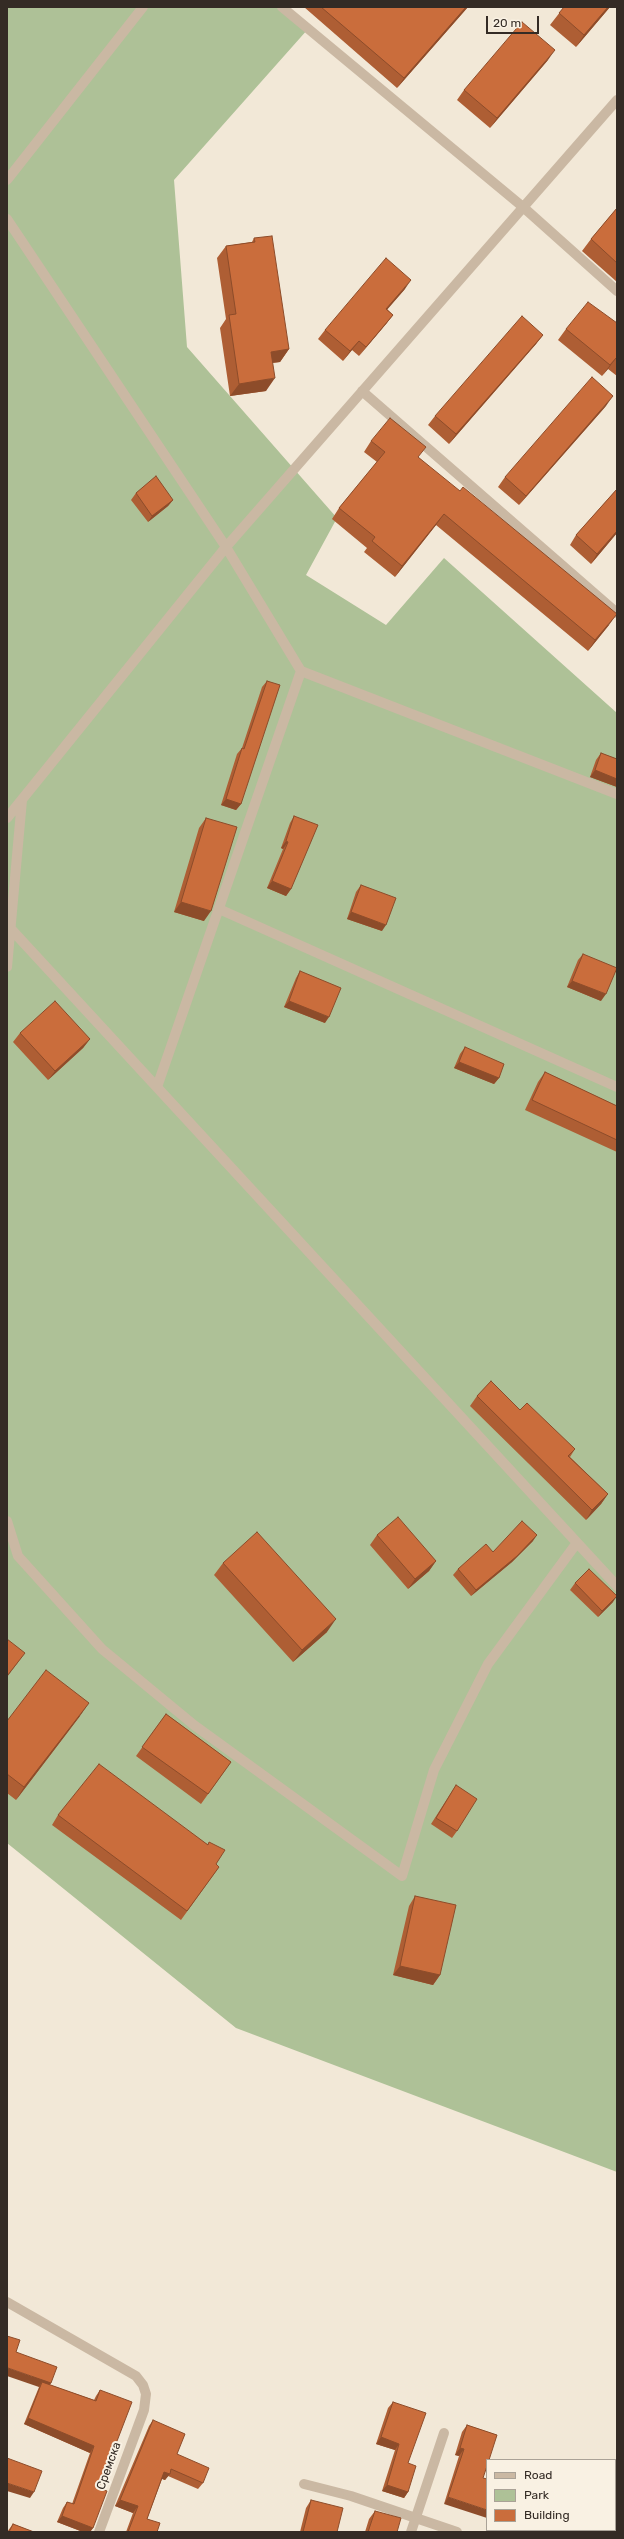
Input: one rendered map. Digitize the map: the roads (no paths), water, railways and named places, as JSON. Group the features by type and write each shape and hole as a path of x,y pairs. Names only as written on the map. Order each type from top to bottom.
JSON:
{"street":[{"path":"7,180 143,7"},
{"path":"282,7 523,207 617,292"},
{"path":"7,818 226,547 617,100"},
{"path":"7,219 226,547 301,671 617,794"},
{"path":"362,391 617,613"},
{"path":"157,1087 301,671"},
{"path":"7,967 22,800"},
{"path":"219,909 617,1087"},
{"path":"11,929 576,1544 617,1586"},
{"path":"7,1521 18,1556 102,1649 194,1725 402,1876 434,1770 488,1664 576,1544"},
{"name":"Сремска","path":"7,2302 136,2376 146,2394 144,2410 100,2532"},
{"path":"411,2532 414,2518 444,2433"},
{"path":"304,2484 351,2496 457,2532"}]}
